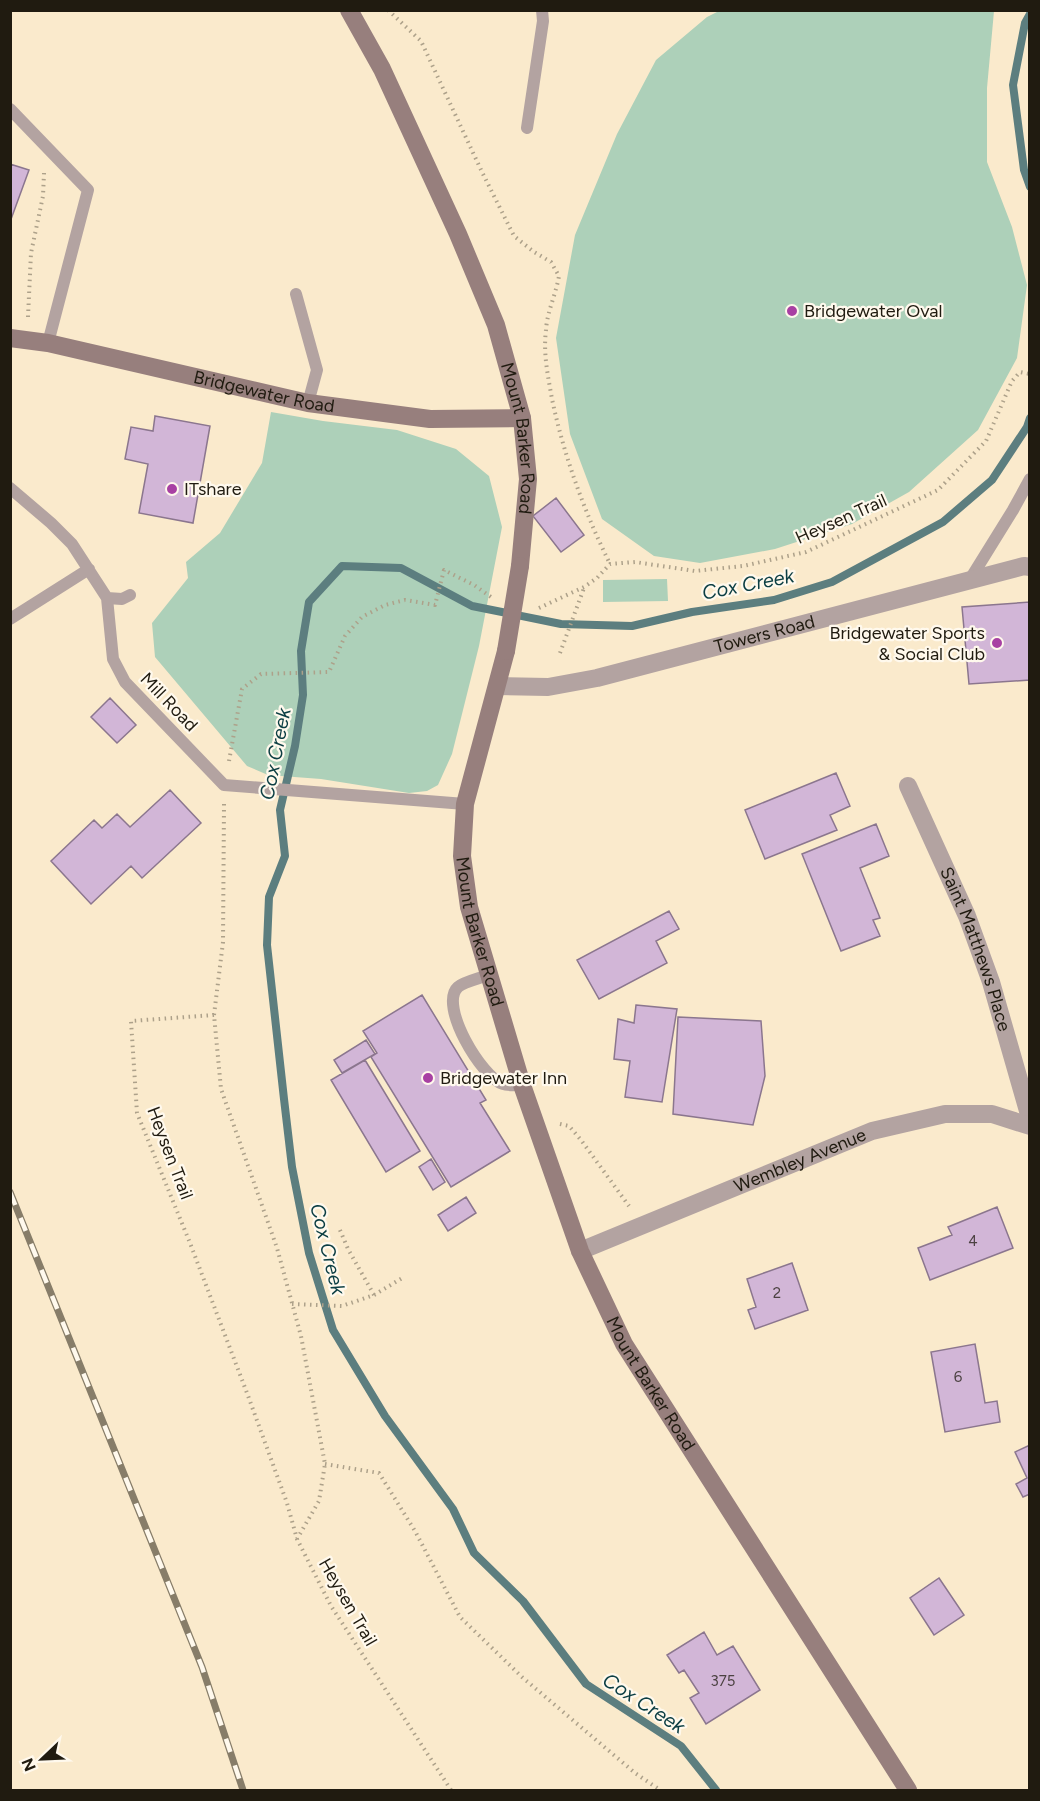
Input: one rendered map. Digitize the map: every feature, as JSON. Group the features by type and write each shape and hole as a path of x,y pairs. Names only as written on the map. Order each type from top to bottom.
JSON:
{"main road":[{"name":"Mount Barker Road","path":"349,10 382,69 458,234 496,325 522,418 528,479 520,566 506,651 465,804 462,856 469,907 522,1085 580,1251 624,1344 908,1791"},
{"name":"Bridgewater Road","path":"10,338 48,343 308,403 430,419 522,418"}],"street":[{"name":"Towers Road","path":"497,686 548,687 597,678 1024,566 1029,567"},
{"name":"Saint Matthews Place","path":"908,786 967,916 992,982 1029,1118"},
{"name":"Wembley Avenue","path":"580,1251 872,1131 945,1114 993,1114 1029,1126"}],"lane":[{"path":"527,128 543,21 542,10"},
{"path":"10,109 88,190 48,343"},
{"path":"296,294 317,370 308,403"},
{"path":"969,581 1013,510 1029,479"},
{"name":"Mill Road","path":"10,488 68,540 89,569 106,598 113,659 125,682 224,785"},
{"path":"10,619 89,569"},
{"path":"106,598 122,599 130,595"},
{"path":"224,785 465,804"},
{"path":"488,975 458,986 452,996 453,1011 460,1031 488,1074 503,1084 522,1085"}],"path":[{"path":"388,10 421,41 514,236 551,262 559,276 546,329 545,363 557,424 572,472 591,526 610,564 597,578 584,587 539,608"},
{"path":"28,318 31,253 43,196 45,171"},
{"name":"Heysen Trail","path":"610,564 635,562 695,571 743,566 816,548 938,490 986,441 1012,381 1020,372 1029,374"},
{"path":"297,1539 320,1501 325,1464 301,1336 277,1248 221,1089 214,1015 224,942 224,785 242,689 261,674 329,672 345,636 362,617 384,604 405,600 435,605 444,570 474,585 494,600"},
{"path":"560,653 584,587"},
{"name":"Heysen Trail","path":"214,1015 131,1021 137,1113 247,1393 287,1503 297,1539 331,1606 451,1791"},
{"path":"557,1124 569,1126 631,1209"},
{"path":"340,1230 374,1295"},
{"path":"292,1304 342,1306 374,1295 404,1277"},
{"path":"325,1464 379,1473 415,1531 460,1617 522,1677 635,1773 660,1791"}],"green space":[{"name":"Bridgewater Oval","path":"721,10 994,11 987,88 987,162 1012,227 1027,285 1017,358 978,430 909,492 852,524 775,549 700,563 654,556 602,519 570,434 556,338 575,235 617,134 656,60 707,17"},
{"path":"271,412 397,430 456,449 489,476 502,527 479,646 452,754 438,785 427,791 409,793 321,779 268,775 247,766 155,657 152,623 188,578 186,562 220,533 262,463"},
{"path":"667,579 668,601 603,602 603,580"}],"building":[{"path":"10,164 29,170 10,222"},
{"name":"ITshare","path":"155,416 210,426 193,523 139,513 148,464 125,459 131,427 153,431"},
{"path":"556,498 584,535 561,552 533,516"},
{"name":"Bridgewater Sports & Social Club","path":"1030,602 1030,680 969,684 962,607"},
{"path":"110,698 136,725 117,743 91,717"},
{"path":"836,773 850,806 830,815 837,830 765,859 745,810"},
{"path":"170,790 201,823 142,878 131,866 91,904 51,861 94,820 102,828 117,814 130,827"},
{"path":"876,824 889,856 860,868 880,918 873,920 880,936 841,951 802,854"},
{"path":"669,911 679,929 656,941 667,963 599,999 577,960"},
{"name":"Bridgewater Inn","path":"422,995 486,1100 480,1103 510,1151 451,1187 371,1057 377,1053 363,1031"},
{"path":"636,1005 677,1009 662,1102 625,1097 630,1061 614,1059 618,1019 634,1023"},
{"path":"678,1017 761,1021 765,1076 753,1125 673,1114"},
{"path":"366,1040 375,1054 342,1073 334,1060"},
{"path":"365,1060 420,1151 386,1172 331,1080"},
{"path":"431,1159 445,1182 433,1190 419,1167"},
{"path":"466,1197 476,1213 448,1231 438,1215"},
{"path":"997,1207 1013,1248 930,1280 918,1248 952,1235 948,1227"},
{"path":"792,1263 808,1310 755,1329 748,1310 756,1307 747,1279"},
{"path":"975,1344 985,1403 997,1401 1000,1422 945,1432 931,1352"},
{"path":"1030,1445 1030,1494 1023,1497 1016,1484 1027,1478 1015,1452"},
{"path":"939,1578 964,1615 934,1635 910,1598"},
{"path":"704,1632 717,1655 733,1646 760,1690 706,1724 690,1698 699,1693 684,1670 679,1673 667,1655"}],"waterway":[{"name":"Cox Creek","path":"1030,14 1025,23 1013,85 1024,170 1030,187"},
{"name":"Cox Creek","path":"716,1790 681,1746 586,1684 523,1601 474,1553 453,1509 385,1416 333,1330 309,1253 292,1167 267,945 269,897 285,856 280,810 295,746 303,695 301,651 309,602 342,566 401,568 472,606 561,624 632,626 692,612 774,600 832,582 943,522 992,480 1027,427 1030,418"}],"railway":[{"path":"10,1192 202,1667 243,1790"}],"place":[{"name":"Bridgewater Oval","path":"792,311"},
{"name":"ITshare","path":"172,489"},
{"name":"Bridgewater Sports & Social Club","path":"997,643"},
{"name":"Bridgewater Inn","path":"428,1078"}]}
